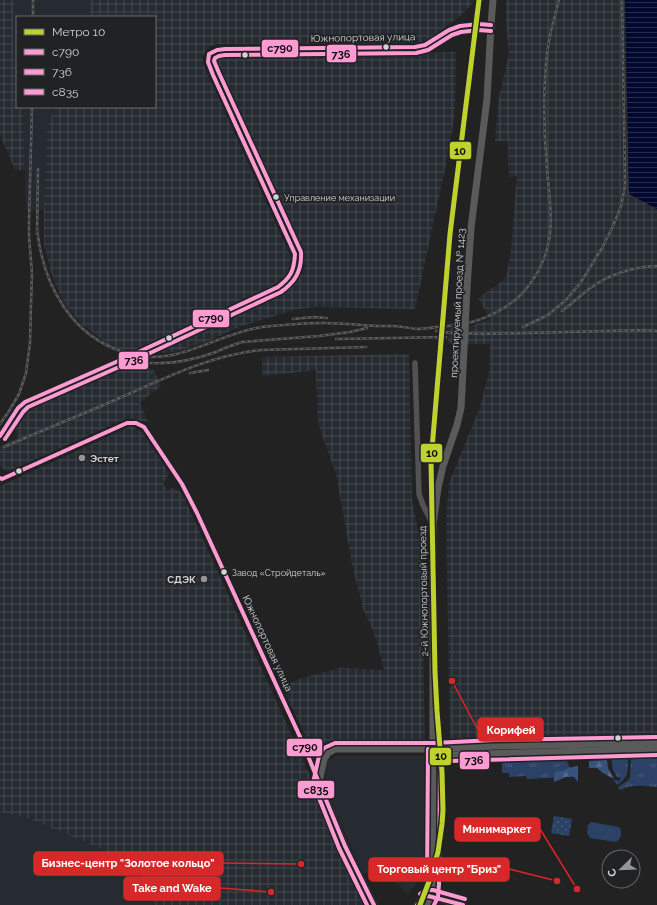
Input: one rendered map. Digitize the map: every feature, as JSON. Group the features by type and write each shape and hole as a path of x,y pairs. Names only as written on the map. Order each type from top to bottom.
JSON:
{"main road":[{"path":"491,25 494,0"},
{"name":"проектируемый проезд № 1423","path":"433,525 438,488 443,466 457,425 461,408 467,288 472,228 487,99 491,25"},
{"name":"2-й Южнопортовый проезд","path":"432,896 434,749 433,525"},
{"path":"459,751 657,743"},
{"path":"319,782 324,759 328,753 335,749 434,749 459,751 657,749"},
{"name":"Южнопортовая улица","path":"319,782 345,846 374,905"},
{"path":"417,905 428,896 463,905"},
{"path":"427,905 432,896"},
{"path":"432,905 448,901"}],"street":[{"name":"Южнопортовая улица","path":"0,436 18,408 26,402 278,287 289,278 294,268 295,254 213,75 208,62 209,54 217,50 225,49 425,45 449,30 460,26 479,24 491,25"},
{"name":"2-й Южнопортовый проезд","path":"415,363 419,494 433,525"},
{"name":"Южнопортовая улица","path":"1,479 128,423 136,423 144,427 182,484 197,513 301,739 319,782"},
{"path":"301,739 313,745 335,749"}],"shaded area":[{"path":"0,0 14,0 13,37 16,70 16,108 23,108 25,170 15,170 0,135"},
{"path":"14,0 90,0 90,16 16,16 16,70 13,37"},
{"path":"90,0 476,0 459,17 424,43 216,44 207,48 203,56 203,64 291,257 288,273 277,283 129,353 110,346 80,323 64,303 53,279 44,246 47,128 55,108 156,108 156,16 90,16"},
{"path":"506,0 625,0 629,194 657,209 657,735 450,740 446,516 449,483 480,407 489,372 490,344 448,344 447,329 474,325 490,319 478,298 506,277 508,268 517,176 509,177 508,141 495,141 498,102 509,54"},
{"path":"625,0 657,0 657,209 629,194"},
{"path":"456,52 455,113 445,169 415,309 316,307 297,309 239,327 207,342 176,352 159,353 155,346 295,282 306,266 213,65 215,59 223,54 373,54"},
{"path":"23,108 55,108 47,128 44,211 26,210"},
{"path":"409,354 412,501 421,542 425,740 315,742 305,735 282,687 299,679 341,668 384,670 372,628 363,609 352,564 336,474 318,424 316,370 262,376 262,357"},
{"path":"125,362 153,369 161,386 140,403 148,422 127,418 7,472 0,466 0,447 18,437 14,426 22,411 31,405"},
{"path":"131,426 142,432 169,473 163,483 167,490 173,488 178,490 183,495 340,842 371,905 154,905 142,875 104,850 30,819 0,812 0,486"},
{"path":"335,756 424,756 425,873 408,894 385,871 363,874 325,787 325,763"},
{"path":"0,812 30,819 104,850 142,875 154,905 0,905"}],"green space":[{"path":"628,755 628,768 626,775 617,785 613,779 620,781 620,777 617,777 613,770 611,756"},
{"path":"631,755 648,755 649,757 657,757 657,787 634,786 620,790 618,787 630,778"},
{"path":"565,757 571,770 571,777 527,779 526,776 509,777 509,773 502,773 502,763 473,763 473,758"},
{"path":"607,760 608,768 614,779 597,768 589,768 589,761"},
{"path":"578,766 578,782 574,777 568,776 554,782 556,771 563,771 568,768"},
{"path":"554,816 572,819 569,836 551,833"},
{"path":"591,822 619,827 621,836 619,840 615,842 590,838 587,833 588,825"}],"railway":[{"path":"33,0 33,16"},
{"path":"37,229 40,249 53,288 75,321 89,334 106,345 126,353 145,357 162,357 179,354 228,336 262,327 323,323 397,326 419,329 464,324 488,316 502,309 522,294 535,277 548,247 551,215 546,161 544,100 546,60 551,29 559,0"},
{"path":"523,327 548,315 566,300 581,282 602,248 621,206 625,186 622,0"},
{"path":"0,424 19,394 26,373 30,343 32,273 29,221 32,108"},
{"path":"37,234 38,169"},
{"path":"562,311 589,289 613,275 639,268 657,266"},
{"path":"293,319 314,317 327,318"},
{"path":"140,362 178,362 207,355 242,342 319,336 367,328"},
{"path":"436,331 484,334 644,330 657,331"},
{"path":"336,339 446,337"},
{"path":"4,447 190,368 225,357 261,350 366,347"},
{"path":"190,373 208,370"}],"metro line":[{"name":"10","path":"420,905 438,852 443,810 442,772 435,672 431,461 450,234 479,0"}],"transit line":[{"name":"с790","path":"0,436 18,408 25,402 132,355 278,287 289,277 293,269 295,254 213,75 208,62 209,54 217,50 225,49 415,47 425,45 449,30 460,26 479,24 491,25"},
{"name":"736","path":"5,439 28,407 135,360 281,292 294,280 297,275 300,265 301,252 219,73 214,61 215,58 225,55 416,53 428,50 452,35 461,32 479,30 491,31"},
{"name":"с790","path":"0,478 2,479 127,423 136,423 144,427 182,484 197,513 301,739 345,846 374,905"},
{"name":"с835","path":"367,905 339,848 313,783 319,756 324,748 335,743 434,743 494,740 657,737"},
{"name":"с835","path":"422,902 426,894 427,884 428,749"},
{"name":"736","path":"434,905 438,897 439,884 440,758 449,761 657,755"},
{"name":"с835","path":"420,894 426,890 433,890 465,899"},
{"name":"с790","path":"417,905 428,896 463,905"}],"place":[{"name":"Управление механизации","path":"276,197"},
{"name":"Эстет","path":"82,458"},
{"name":"Завод «Стройдеталь»","path":"224,572"},
{"name":"СДЭК","path":"204,579"},
{"name":"Корифей","path":"452,681"},
{"name":"Бизнес-центр \"Золотое кольцо\"","path":"301,864"},
{"name":"Торговый центр \"Бриз\"","path":"557,881"},
{"name":"Минимаркет","path":"577,889"},
{"name":"Take and Wake","path":"271,892"}]}
